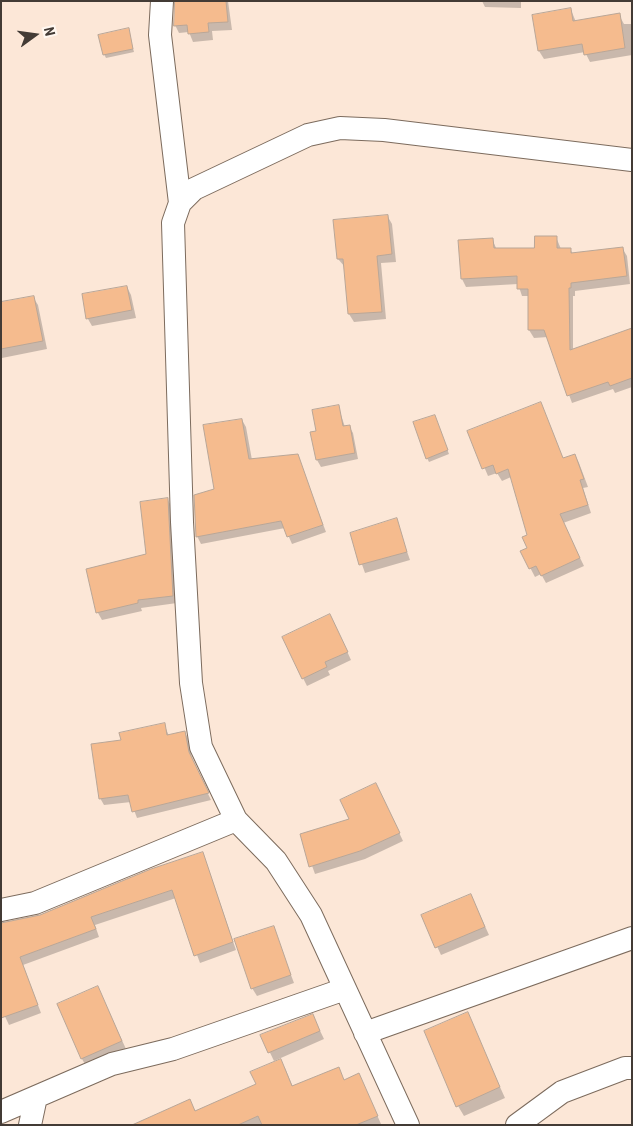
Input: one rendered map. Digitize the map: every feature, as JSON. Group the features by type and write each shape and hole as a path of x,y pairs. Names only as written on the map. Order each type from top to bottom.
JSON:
{"street":[{"path":"162,1 160,35 180,203"},
{"path":"408,1125 306,907 276,861 236,820 201,747 191,682 182,522 173,223 180,203 194,189 300,140 340,128 384,130 632,160"},
{"path":"1,910 34,903 236,820"},
{"path":"365,1033 632,938"},
{"path":"1,1112 112,1064 173,1049 345,989"},
{"path":"517,1125 562,1092 624,1068 632,1068"},
{"path":"30,1125 36,1097"}],"building":[{"path":"175,1 226,1 228,22 208,23 209,32 188,34 187,25 174,26"},
{"path":"571,8 573,21 620,13 625,48 584,55 582,44 538,51 532,15"},
{"path":"129,28 133,49 103,55 98,35"},
{"path":"388,215 392,254 377,256 382,312 348,314 343,259 337,259 333,220"},
{"path":"535,236 557,236 557,248 571,248 571,253 623,247 627,276 571,283 571,288 569,288 570,350 632,328 632,378 610,386 608,382 567,396 544,330 528,330 528,289 517,289 517,276 461,279 458,240 493,238 494,248 534,248"},
{"path":"127,286 132,310 86,319 82,294"},
{"path":"34,296 43,341 1,349 1,302"},
{"path":"541,402 563,458 575,454 584,479 580,480 588,505 560,514 580,558 541,576 536,566 529,569 520,551 527,548 522,537 527,535 508,469 496,474 493,465 482,469 467,431"},
{"path":"339,405 343,426 350,425 355,453 316,460 310,432 316,431 312,410"},
{"path":"435,415 448,450 426,459 413,422"},
{"path":"242,419 249,459 298,454 323,525 287,537 281,521 196,537 194,495 214,489 203,425"},
{"path":"168,498 173,596 138,600 138,603 96,613 86,569 146,554 140,502"},
{"path":"397,518 407,552 359,565 350,533"},
{"path":"330,614 348,652 325,662 327,667 302,679 282,637"},
{"path":"165,723 167,735 185,731 189,752 209,793 132,812 128,795 99,799 91,744 121,740 119,733"},
{"path":"376,783 400,833 360,851 309,867 300,834 349,819 340,800"},
{"path":"203,852 233,942 194,956 172,890 91,917 96,929 20,957 38,1005 1,1018 1,923 40,915 151,869"},
{"path":"471,894 485,927 435,948 421,915"},
{"path":"274,926 291,975 251,989 234,939"},
{"path":"98,986 122,1041 81,1059 57,1004"},
{"path":"468,1012 500,1087 456,1107 424,1031"},
{"path":"313,1014 320,1031 268,1053 260,1035"},
{"path":"281,1059 292,1086 339,1067 344,1080 359,1073 378,1116 356,1125 262,1125 258,1116 238,1125 132,1125 190,1099 195,1111 256,1084 250,1072"}]}
